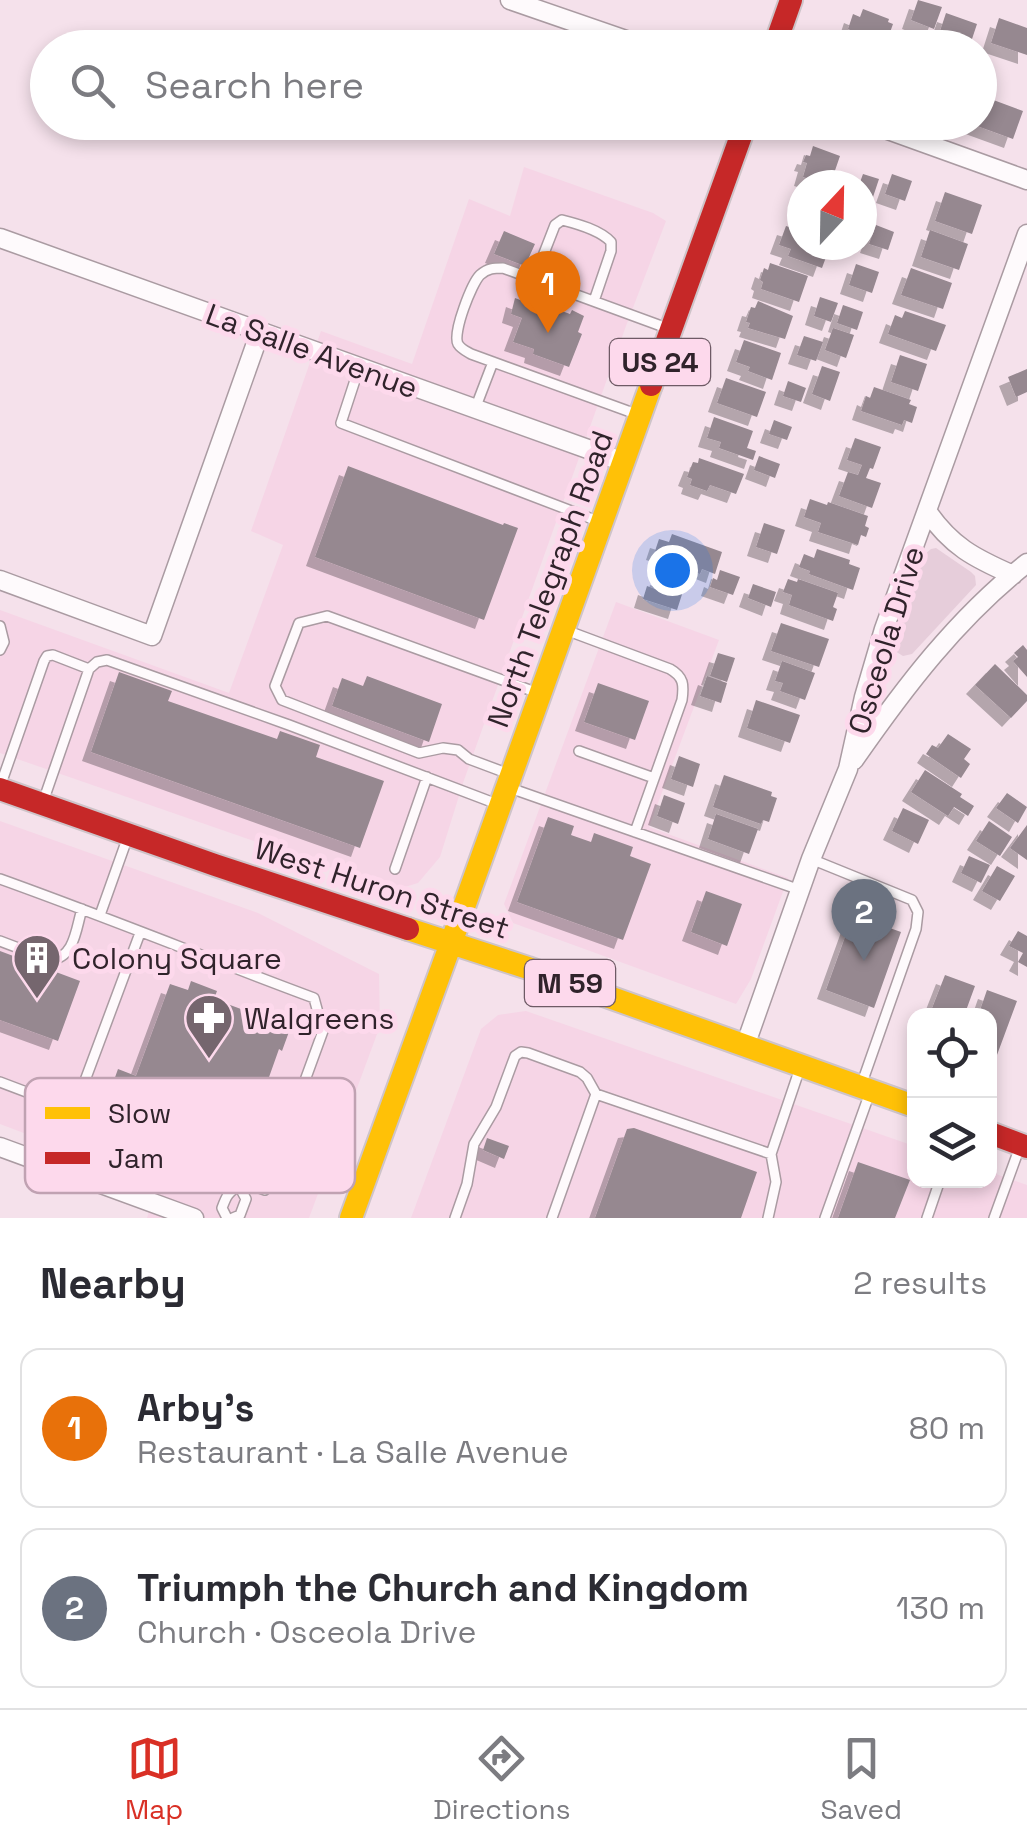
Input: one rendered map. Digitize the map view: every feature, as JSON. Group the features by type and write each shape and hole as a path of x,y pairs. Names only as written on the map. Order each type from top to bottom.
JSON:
{"main road":[{"path":"780,30 791,0"},
{"name":"North Telegraph Road","path":"450,943 740,140"},
{"name":"West Huron Street","path":"0,788 128,835 516,964 907,1104"},
{"name":"US 24","path":"351,1218 450,943"},
{"path":"997,1136 1024,1146"}],"street":[{"path":"510,0 598,30"},
{"path":"916,140 1027,180"},
{"name":"Osceola Drive","path":"745,1046 811,859 848,769 884,628 1027,234"},
{"name":"La Salle Avenue","path":"0,238 624,462"},
{"path":"0,580 152,636 260,332"},
{"path":"848,769 915,674 956,628 1020,569 963,550 927,511"},
{"path":"0,1147 25,1156"},
{"path":"126,1193 194,1218"}],"lane":[{"path":"534,279 555,225 562,220 570,222 611,242 594,301"},
{"path":"640,416 470,354 460,348 456,330 476,279 494,268 504,268 672,329"},
{"path":"476,410 494,362"},
{"path":"359,368 341,423 602,522"},
{"path":"506,789 458,750 444,748 419,753 282,700 275,686 299,623 327,616 540,694"},
{"path":"0,626 4,642 0,650"},
{"path":"563,630 670,669 682,679 682,700 634,832"},
{"path":"0,788 44,661 53,655 89,668"},
{"path":"42,804 89,668 108,660 427,777 506,789 800,890"},
{"path":"579,751 654,778"},
{"path":"395,869 427,777"},
{"path":"100,915 128,835"},
{"path":"811,859 912,900 918,912 916,929 825,1218"},
{"path":"0,880 314,998 322,1031 305,1078"},
{"path":"0,942 59,960 68,954 82,908"},
{"path":"86,1078 140,932"},
{"path":"455,1218 474,1144 496,1107 520,1052 580,1072 596,1094 771,1154"},
{"path":"768,1218 776,1182 771,1154 800,1066"},
{"path":"0,1082 25,1093"},
{"path":"552,1218 596,1094"},
{"path":"994,1218 1024,1146"},
{"path":"927,1218 937,1188"},
{"path":"228,1193 222,1208 230,1218 240,1215 246,1199 244,1193"}],"shaded area":[{"path":"524,167 666,221 463,783 440,857 418,883 395,890 0,753 0,610 229,693 283,545 251,531 321,331 412,364 469,199 510,216"},
{"path":"936,548 971,572 976,585 912,654 903,656 895,651 894,641 924,555"},
{"path":"616,602 719,640 649,827 788,878 751,979 736,1004 513,923 504,904"},
{"path":"0,821 258,913 379,974 380,1026 355,1094 355,1078 25,1078 25,1133 0,1124"},
{"path":"526,1011 907,1144 907,1188 997,1188 997,1174 1027,1185 1027,1218 411,1218 481,1029 498,1015"},
{"path":"155,1193 318,1193 309,1218 147,1218"}],"building":[{"path":"918,0 942,7 934,29 911,20"},
{"path":"863,9 893,24 891,30 848,29 853,14 860,17"},
{"path":"946,13 977,24 975,30 940,30"},
{"path":"999,18 1027,28 1027,55 997,45"},
{"path":"997,101 1023,111 1013,139 997,133"},
{"path":"813,146 840,156 835,170 805,170 807,163 803,162 806,155 810,156"},
{"path":"892,174 912,181 905,201 885,194"},
{"path":"945,192 982,205 972,234 935,221"},
{"path":"877,225 894,232 888,250 877,247"},
{"path":"786,226 787,226 787,248 779,245"},
{"path":"930,230 968,244 959,270 921,257"},
{"path":"504,231 535,244 525,266 494,254"},
{"path":"799,260 825,260 822,268"},
{"path":"770,263 808,276 799,302 761,289 764,268 768,270"},
{"path":"856,264 879,272 872,293 849,285"},
{"path":"911,268 952,283 943,309 901,295"},
{"path":"820,297 838,303 831,322 814,316"},
{"path":"515,298 584,316 578,332 582,334 569,367 513,342 522,318 511,314"},
{"path":"758,301 793,316 785,339 748,328 751,307 755,308"},
{"path":"843,305 863,312 857,330 837,323"},
{"path":"905,311 946,325 936,351 888,334 895,315 902,318"},
{"path":"833,328 854,335 846,358 825,350"},
{"path":"804,336 823,342 816,361 797,355"},
{"path":"744,340 781,353 772,380 736,362"},
{"path":"900,355 927,364 918,391 891,382"},
{"path":"822,366 840,372 830,401 812,394"},
{"path":"1027,369 1027,392 1016,397 1008,377"},
{"path":"726,378 766,392 757,417 717,403"},
{"path":"788,381 806,388 801,402 783,396"},
{"path":"874,387 911,400 909,404 917,407 912,423 904,420 902,425 861,411"},
{"path":"714,417 753,431 747,448 756,451 753,460 719,448 721,442 707,438"},
{"path":"774,420 792,427 787,440 769,434"},
{"path":"855,438 881,447 866,478 881,483 872,508 839,496 848,472 858,475 862,465 847,460"},
{"path":"759,456 780,464 775,478 754,470"},
{"path":"699,458 744,474 736,494 710,485 707,491 690,485 692,479 687,477"},
{"path":"348,466 518,528 484,620 315,557"},
{"path":"810,499 868,516 866,537 861,535 858,545 818,532 821,523 804,517"},
{"path":"764,523 785,530 777,554 756,547"},
{"path":"672,534 722,552 715,574 702,569 700,574 663,561 665,554 655,551 659,539 669,542"},
{"path":"817,549 850,560 849,564 860,568 853,590 799,567 804,554 814,558"},
{"path":"720,570 740,577 733,595 710,587"},
{"path":"659,576 685,585 677,610 643,599 647,586 655,589"},
{"path":"788,579 838,593 833,621 789,605 792,595 783,592"},
{"path":"753,584 776,592 771,607 748,598"},
{"path":"781,623 829,639 819,667 771,651"},
{"path":"1023,645 1027,650 1027,677 1013,661 1018,657 1014,653"},
{"path":"718,653 735,658 727,682 710,676"},
{"path":"782,661 815,673 805,700 780,691 783,683 775,681"},
{"path":"995,664 1027,695 1027,701 1011,718 975,685"},
{"path":"119,672 172,691 168,701 277,739 280,731 320,745 316,757 384,781 360,848 91,752"},
{"path":"367,676 442,704 429,742 332,706 342,678 363,686"},
{"path":"707,676 727,683 721,703 700,696"},
{"path":"598,683 649,701 635,740 584,722"},
{"path":"756,700 800,715 790,743 747,728"},
{"path":"948,734 971,749 964,759 970,764 961,778 926,754 932,745 938,748"},
{"path":"679,756 700,764 693,787 671,779"},
{"path":"925,770 974,806 968,816 954,807 948,816 911,792"},
{"path":"724,775 772,792 771,796 777,798 769,822 763,820 761,824 713,807"},
{"path":"1007,793 1027,807 1018,823 996,808"},
{"path":"664,795 685,803 678,824 657,816"},
{"path":"903,808 929,820 918,844 892,831"},
{"path":"716,814 758,829 749,854 708,839"},
{"path":"548,817 574,826 571,835 591,842 594,833 633,847 630,856 651,864 623,940 517,902"},
{"path":"989,821 1012,837 1000,856 976,841"},
{"path":"1027,825 1027,860 1010,848"},
{"path":"969,856 990,865 981,883 961,873"},
{"path":"997,866 1015,876 1000,901 982,891"},
{"path":"706,891 742,904 727,946 691,932"},
{"path":"853,915 901,932 874,1008 826,990"},
{"path":"1018,931 1027,936 1027,967 1018,962 1023,953 1009,946"},
{"name":"Colony Square","path":"0,951 80,981 58,1041 0,1020"},
{"path":"945,975 975,986 967,1008 932,1008"},
{"path":"191,981 217,991 214,999 257,1015 261,1006 294,1018 269,1078 115,1078 118,1069 136,1076 170,984 188,990"},
{"path":"987,990 1017,1001 997,1055 997,1008 981,1008"},
{"path":"634,1128 757,1172 741,1218 595,1218 627,1129"},
{"path":"487,1138 509,1146 504,1159 483,1150"},
{"path":"858,1162 907,1179 895,1218 838,1218"}],"traffic: slow":[{"path":"451,943 651,385"},
{"path":"408,929 907,1103"},
{"path":"351,1218 451,943"}],"traffic: jam":[{"path":"780,30 791,0"},
{"path":"651,385 739,140"},
{"path":"0,789 408,929"},
{"path":"997,1136 1027,1147"}],"place":[{"name":"Arby's","path":"548,333"},
{"name":"Triumph the Church and Kingdom","path":"864,961"},
{"name":"Colony Square","path":"37,1000"},
{"name":"Walgreens","path":"209,1060"}]}
